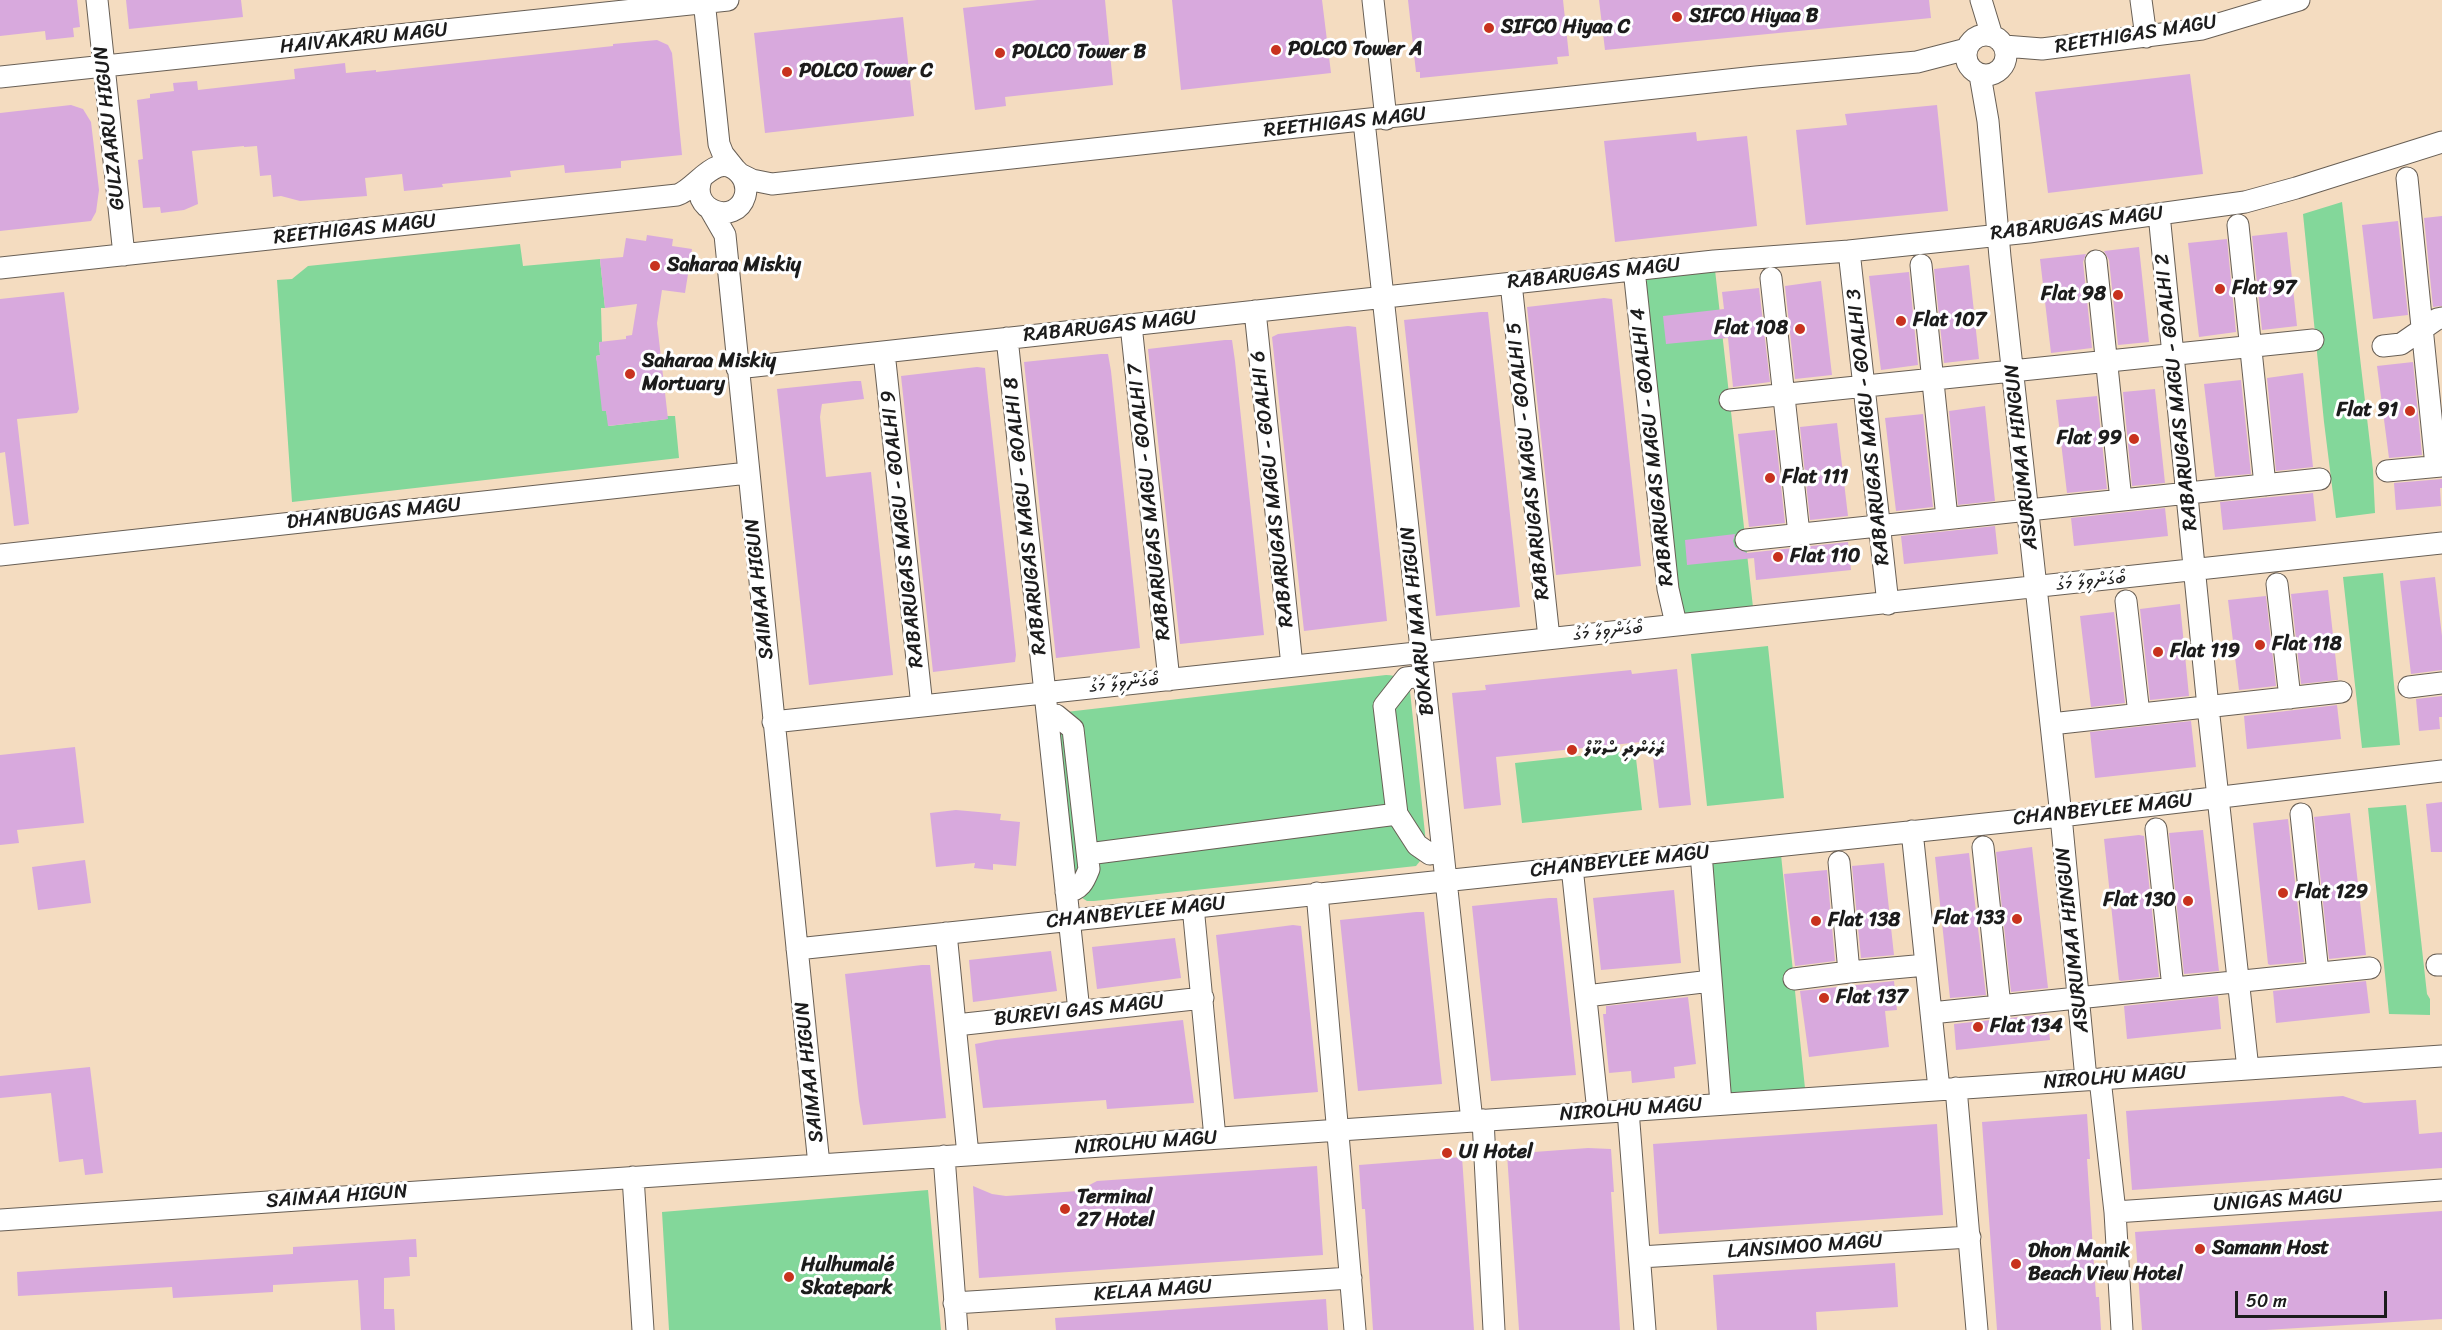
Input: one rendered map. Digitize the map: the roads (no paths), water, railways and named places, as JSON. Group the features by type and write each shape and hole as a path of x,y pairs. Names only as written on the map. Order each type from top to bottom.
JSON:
{"street":[{"name":"GULZAARU HIGUN","path":"97,0 124,255"},
{"name":"HAIVAKARU MAGU","path":"0,77 728,0"},
{"path":"1373,0 1386,119"},
{"name":"ASURUMAA HINGUN","path":"1980,0 1986,55 1988,121 2012,371 2079,998 2115,1212 2122,1330"},
{"path":"2141,0 2146,37"},
{"name":"REETHIGAS MAGU","path":"738,172 752,180 772,184 1756,77 2042,49 2202,29 2299,0"},
{"path":"704,1 719,144 723,154 738,172 746,188 740,205 724,213 710,209 704,204 699,191 719,144"},
{"name":"BOKARU MAA HIGUN","path":"1364,121 1445,879 1477,1120 1494,1330"},
{"name":"RABARUGAS MAGU","path":"737,368 1634,269 1849,251 1998,235 2159,214 2245,202 2442,142"},
{"path":"705,174 721,166 738,172"},
{"name":"REETHIGAS MAGU","path":"0,268 677,195 685,193 705,174"},
{"path":"2387,471 2439,466 2407,178"},
{"name":"REETHIGAS MAGU","path":"740,205 772,184"},
{"name":"SAIMAA HIGUN","path":"0,1220 819,1165 725,235 732,215 740,205"},
{"name":"SAIMAA HIGUN","path":"710,209 725,235"},
{"name":"RABARUGAS MAGU - GOALHI 2","path":"2159,214 2208,707 2248,1069"},
{"path":"2238,225 2265,485"},
{"name":"RABARUGAS MAGU - GOALHI 3","path":"1849,251 1888,604"},
{"path":"2096,261 2121,500"},
{"path":"1921,265 1947,518"},
{"name":"RABARUGAS MAGU - GOALHI 4","path":"1634,269 1668,589 1676,624"},
{"path":"1772,278 1799,534"},
{"name":"RABARUGAS MAGU - GOALHI 5","path":"1510,283 1549,638"},
{"name":"RABARUGAS MAGU - GOALHI 6","path":"1255,311 1292,666"},
{"path":"2383,346 2401,344 2442,318"},
{"name":"RABARUGAS MAGU - GOALHI 7","path":"1131,325 1169,680"},
{"name":"RABARUGAS MAGU - GOALHI 8","path":"1007,338 1079,1011"},
{"path":"1730,400 2313,340"},
{"name":"RABARUGAS MAGU - GOALHI 9","path":"884,352 922,706"},
{"name":"DHANBUGAS MAGU","path":"0,555 748,473"},
{"path":"1746,540 2320,479"},
{"name":"ބޯގަންވިލާ މަގު","path":"773,722 2442,543"},
{"path":"2277,584 2290,698"},
{"path":"2126,601 2139,714"},
{"path":"1423,676 1406,678 1384,706 1397,814 1417,845 1430,854 1442,852"},
{"path":"2409,687 2442,683"},
{"path":"2051,724 2341,692"},
{"path":"1048,715 1056,715 1073,729 1088,854 1089,869 1085,881 1076,891 1066,892"},
{"name":"CHANBEYLEE MAGU","path":"797,949 1445,879 2061,816 2442,771"},
{"path":"1088,854 1397,814"},
{"path":"2301,814 2318,973"},
{"path":"2156,829 2173,988"},
{"path":"1912,831 1931,1013 1947,1089 1970,1237 1977,1330"},
{"path":"1983,847 2000,1006"},
{"path":"1701,853 1721,1104"},
{"path":"1839,862 1849,972"},
{"path":"1572,867 1598,1112"},
{"path":"1317,893 1355,1330"},
{"path":"1193,906 1215,1138"},
{"path":"946,933 968,1155"},
{"path":"1794,979 1926,965"},
{"path":"1931,1013 2370,968"},
{"path":"1586,996 1711,981"},
{"name":"BUREVI GAS MAGU","path":"956,1024 1203,998"},
{"name":"NIROLHU MAGU","path":"819,1165 2442,1056"},
{"path":"1628,1110 1645,1330"},
{"path":"944,1156 957,1330"},
{"path":"633,1177 644,1330"},
{"name":"UNIGAS MAGU","path":"2115,1212 2442,1190"},
{"name":"LANSIMOO MAGU","path":"1640,1257 1970,1237"},
{"name":"KELAA MAGU","path":"954,1304 1352,1278"}],"place":[{"name":"SIFCO Hiyaa B","path":"1677,17"},
{"name":"SIFCO Hiyaa C","path":"1489,28"},
{"name":"POLCO Tower A","path":"1276,50"},
{"name":"POLCO Tower B","path":"1000,53"},
{"name":"POLCO Tower C","path":"787,72"},
{"name":"Saharaa Miskiy","path":"655,266"},
{"name":"Flat 97","path":"2220,289"},
{"name":"Flat 98","path":"2118,295"},
{"name":"Flat 107","path":"1901,321"},
{"name":"Flat 108","path":"1800,329"},
{"name":"Saharaa Miskiy Mortuary","path":"630,374"},
{"name":"Flat 91","path":"2410,411"},
{"name":"Flat 99","path":"2134,439"},
{"name":"Flat 111","path":"1770,478"},
{"name":"Flat 110","path":"1778,557"},
{"name":"Flat 118","path":"2260,645"},
{"name":"Flat 119","path":"2158,652"},
{"name":"ރެހެންދި ސްކޫލް","path":"1572,750"},
{"name":"Flat 129","path":"2283,893"},
{"name":"Flat 130","path":"2188,901"},
{"name":"Flat 133","path":"2017,919"},
{"name":"Flat 138","path":"1816,921"},
{"name":"Flat 137","path":"1824,998"},
{"name":"Flat 134","path":"1978,1027"},
{"name":"UI Hotel","path":"1447,1153"},
{"name":"Terminal 27 Hotel","path":"1065,1209"},
{"name":"Samann Host","path":"2200,1249"},
{"name":"Dhon Manik Beach View Hotel","path":"2016,1264"},
{"name":"Hulhumalé Skatepark","path":"789,1277"}]}
